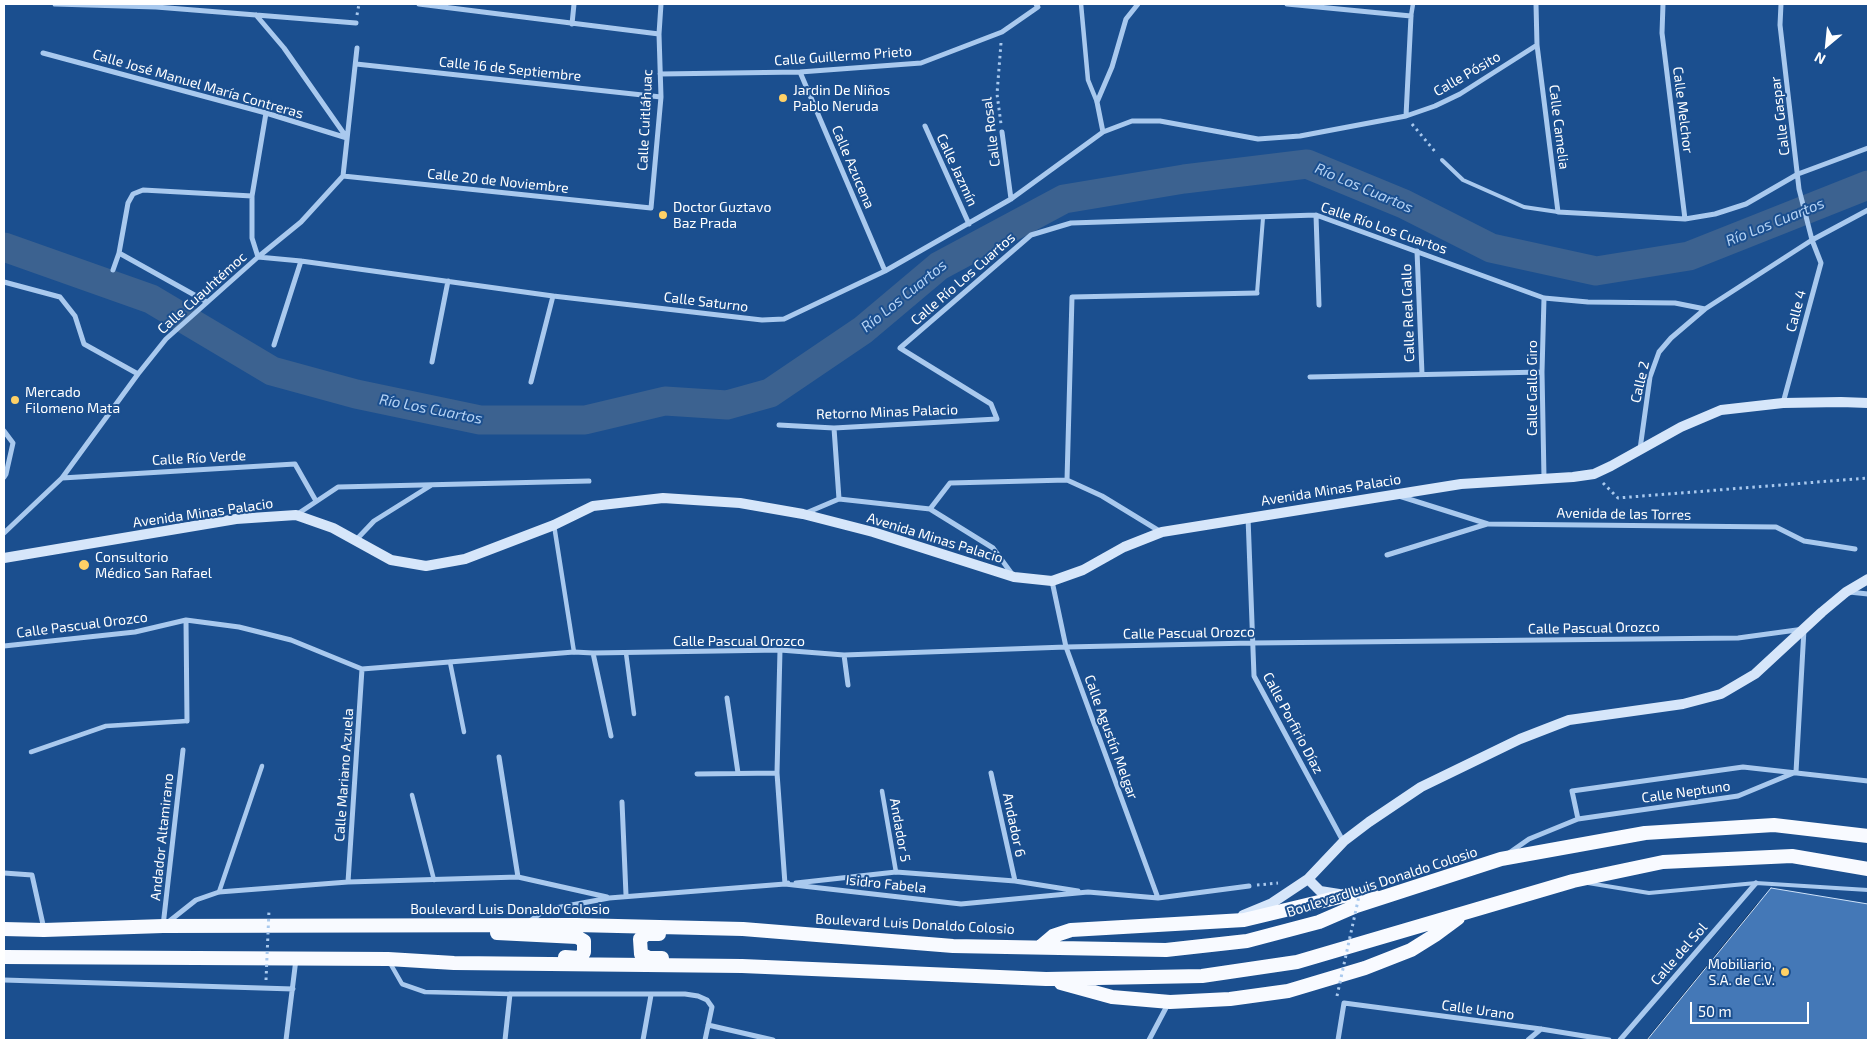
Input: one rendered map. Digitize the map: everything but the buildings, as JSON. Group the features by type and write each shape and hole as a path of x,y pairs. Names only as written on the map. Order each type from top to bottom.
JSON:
{"highway":[{"name":"Boulevard Luis Donaldo Colosio","path":"4,928 44,930 163,926 526,924 743,929 953,946 1166,950 1247,941 1319,922 1356,906 1502,859 1645,833 1774,824 1868,836"},
{"path":"4,957 388,959 454,963 742,966 1046,979 1202,976 1297,962 1574,881 1663,862 1792,856 1868,869"},
{"path":"1040,947 1053,936 1071,930 1244,920 1348,895 1380,898"},
{"path":"1046,979 1112,997 1170,1002 1230,999 1288,990 1365,968 1411,950 1464,913"},
{"path":"454,925 467,932 577,937 584,941 584,952 580,958 466,955 454,963"},
{"path":"742,966 729,960 649,958 640,954 640,939 646,934 735,934 743,929"}],"main road":[{"name":"Avenida Minas Palacio","path":"4,558 236,519 296,515 333,528 392,560 426,566 465,559 554,525 593,506 663,498 740,502 803,514 873,532 1014,577 1052,581 1083,570 1124,547 1162,532 1461,484 1544,478 1573,478 1594,474 1681,427 1721,410 1782,403 1868,403"},
{"path":"1231,920 1272,903 1308,879 1344,841 1421,787 1520,739 1569,720 1683,704 1721,694 1755,674 1846,592 1868,579"},
{"path":"1308,879 1320,891 1348,895"}],"street":[{"path":"55,4 156,6 356,23"},
{"path":"419,4 659,34"},
{"path":"572,24 574,4"},
{"name":"Calle Cuitláhuac","path":"650,208 661,97 659,34 661,4"},
{"path":"1081,4 1088,80 1097,102 1103,132 1132,121 1160,121 1258,139 1300,136 1406,116 1413,4"},
{"path":"1097,102 1112,67 1126,19 1138,4"},
{"path":"1287,4 1411,16"},
{"name":"Calle Camelia","path":"1536,4 1537,45 1558,212"},
{"name":"Calle Melchor","path":"1663,4 1662,34 1685,218"},
{"name":"Calle Gaspar","path":"1781,4 1780,25 1798,174 1809,225"},
{"name":"Calle Guillermo Prieto","path":"660,74 800,72 921,63 1002,32 1039,5"},
{"path":"256,15 284,48 347,138"},
{"name":"Calle Pósito","path":"1406,116 1460,94 1537,45"},
{"path":"343,176 357,48"},
{"name":"Calle José Manuel María Contreras","path":"43,53 266,113 347,138"},
{"name":"Calle 16 de Septiembre","path":"356,64 661,97"},
{"name":"Calle Azucena","path":"800,72 885,271"},
{"path":"258,257 252,238 252,196 266,113"},
{"name":"Calle Jazmín","path":"924,126 969,224"},
{"name":"Calle Rosal","path":"1002,132 1011,199"},
{"name":"Calle Saturno","path":"258,257 554,296 762,320 784,319 885,271 969,224 1011,199 1103,132"},
{"path":"1558,212 1685,218 1715,214 1746,204 1798,174 1868,148"},
{"name":"Calle 20 de Noviembre","path":"343,176 650,208"},
{"name":"Calle Cuauhtémoc","path":"4,533 62,478 166,339 258,257 301,222 343,176"},
{"path":"113,270 119,253 128,203 133,194 143,190 252,196"},
{"path":"1705,310 1812,240 1868,210"},
{"path":"1316,215 1319,305"},
{"name":"Calle Río Los Cuartos","path":"997,419 991,404 900,348 1031,235 1071,223 1316,215 1544,298 1588,302 1675,302 1705,310"},
{"name":"Calle 4","path":"1782,403 1821,263 1812,240 1809,225"},
{"name":"Calle Real Gallo","path":"1417,251 1422,374"},
{"path":"119,253 207,302"},
{"path":"274,345 301,262"},
{"path":"4,282 60,297 75,316 84,344 138,374"},
{"path":"432,362 448,282"},
{"path":"1162,532 1102,496 1067,480 1072,296 1258,293"},
{"path":"531,382 554,296"},
{"name":"Calle Gallo Giro","path":"1544,298 1542,372 1544,478"},
{"name":"Calle 2","path":"1640,449 1650,378 1659,352 1671,338 1705,310"},
{"path":"1310,377 1542,372"},
{"name":"Retorno Minas Palacio","path":"779,425 834,428 997,419"},
{"path":"834,428 839,499"},
{"path":"4,431 13,443 4,477"},
{"name":"Calle Río Verde","path":"62,478 295,464 316,501"},
{"name":"Avenida Minas Palacio","path":"803,514 839,499 930,509 950,482 1067,480"},
{"path":"296,515 338,488 590,481"},
{"path":"356,540 374,522 430,485"},
{"name":"Avenida de las Torres","path":"1394,494 1488,524 1776,527 1804,541 1856,549"},
{"path":"930,509 993,548 1014,577"},
{"name":"Calle Porfirio Díaz","path":"1248,517 1254,676 1344,841"},
{"path":"1387,555 1488,524"},
{"path":"554,525 574,652"},
{"name":"Calle Agustín Melgar","path":"1052,581 1066,647 1158,898"},
{"path":"1846,592 1868,594"},
{"path":"31,752 106,726 187,721 186,620"},
{"name":"Calle Pascual Orozco","path":"4,646 135,632 186,620 239,627 291,640 362,669 574,652 626,653 780,650 844,655 1252,643 1738,638 1804,629"},
{"path":"1796,772 1804,629"},
{"path":"780,650 778,773 785,884 896,872 1014,881 1088,892"},
{"path":"593,653 611,736"},
{"path":"626,653 634,714"},
{"path":"844,655 848,685"},
{"path":"450,662 464,732"},
{"name":"Calle Mariano Azuela","path":"348,882 362,669"},
{"path":"727,698 738,774"},
{"name":"Andador Altamirano","path":"163,926 183,750"},
{"path":"499,757 518,877"},
{"path":"219,892 262,766"},
{"path":"1578,819 1572,791 1743,767 1868,781"},
{"name":"Calle Neptuno","path":"1502,859 1530,839 1578,819 1738,796 1796,772"},
{"path":"697,774 778,773"},
{"name":"Andador 6","path":"991,773 1014,881"},
{"name":"Andador 5","path":"882,791 896,872"},
{"path":"412,795 434,880"},
{"path":"622,802 626,895"},
{"path":"4,873 32,875 44,930"},
{"path":"163,926 196,900 219,892 348,882 518,877 609,898"},
{"name":"Calle del Sol","path":"1620,1040 1756,883"},
{"name":"Isidro Fabela","path":"526,924 545,910 626,895 785,884 961,904 1088,892 1158,898 1249,886"},
{"path":"286,1040 296,958"},
{"path":"388,959 402,984 425,992 685,994 698,996 707,1000 712,1007 705,1040"},
{"path":"4,980 293,989"},
{"path":"505,1040 510,994"},
{"path":"643,1040 651,995"},
{"path":"1149,1040 1170,1002"},
{"name":"Calle Urano","path":"1338,1040 1344,1003 1609,1040"},
{"path":"708,1025 773,1040"},
{"path":"1528,1040 1541,1029"}],"lane":[{"path":"1442,160 1463,180 1524,208 1558,212"},
{"path":"1258,293 1263,218"},
{"path":"1574,881 1649,893 1756,883 1868,890"}],"path":[{"name":"Calle Rosal","path":"1002,32 997,94 1002,132"},
{"path":"1406,116 1442,160"},
{"path":"1594,474 1618,498 1868,478"},
{"path":"1337,996 1361,887"},
{"path":"266,980 269,910"}],"waterway":[{"name":"Río Los Cuartos","path":"4,247 151,299 272,371 356,394 480,420 585,420 665,401 727,405 770,393 863,330 939,266 1064,199 1184,179 1307,164 1404,204 1491,248 1596,271 1689,256 1868,185"}],"place":[{"name":"Jardin De Niños Pablo Neruda","path":"783,98"},
{"name":"Doctor Guztavo Baz Prada","path":"663,215"},
{"name":"Mercado Filomeno Mata","path":"15,400"},
{"name":"Consultorio Médico San Rafael","path":"84,565"},
{"name":"Mobiliario, S.A. de C.V.","path":"1785,972"}]}
